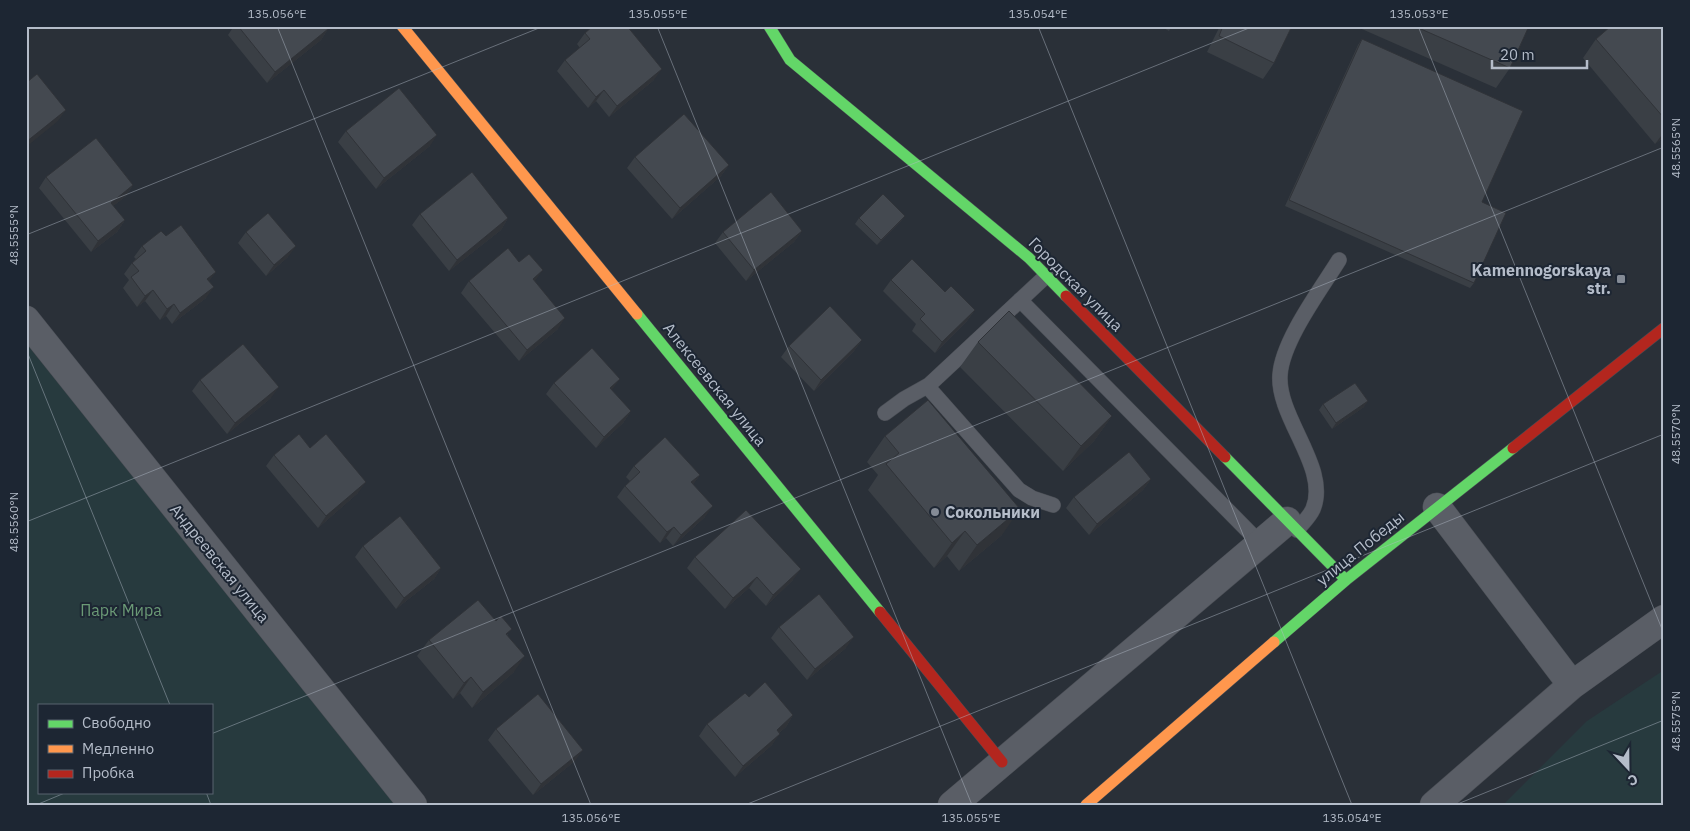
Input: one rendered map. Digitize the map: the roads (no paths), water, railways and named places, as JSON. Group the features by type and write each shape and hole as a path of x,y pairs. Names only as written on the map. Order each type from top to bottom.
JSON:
{"street":[{"name":"Алексеевская улица","path":"402,26 1002,762"},
{"name":"Городская улица","path":"769,26 790,60 1029,258 1346,580"},
{"name":"Андреевская улица","path":"26,320 413,805"},
{"name":"улица Победы","path":"1086,805 1346,580 1664,328"},
{"path":"1437,507 1572,685"},
{"path":"952,805 1260,543 1292,526"},
{"path":"1434,805 1572,685 1664,619"}],"lane":[{"path":"1292,526 1313,510 1317,485 1282,397 1280,374 1286,350 1339,260"},
{"path":"885,413 904,399 927,386 1046,276"},
{"path":"1020,300 1260,543"},
{"path":"927,386 1020,490 1032,498 1053,505"}],"place":[{"name":"Kamennogorskaya str.","path":"1621,279"},
{"name":"Сокольники","path":"935,512"}],"park label":[{"name":"Парк Мира","path":"121,610"}]}
